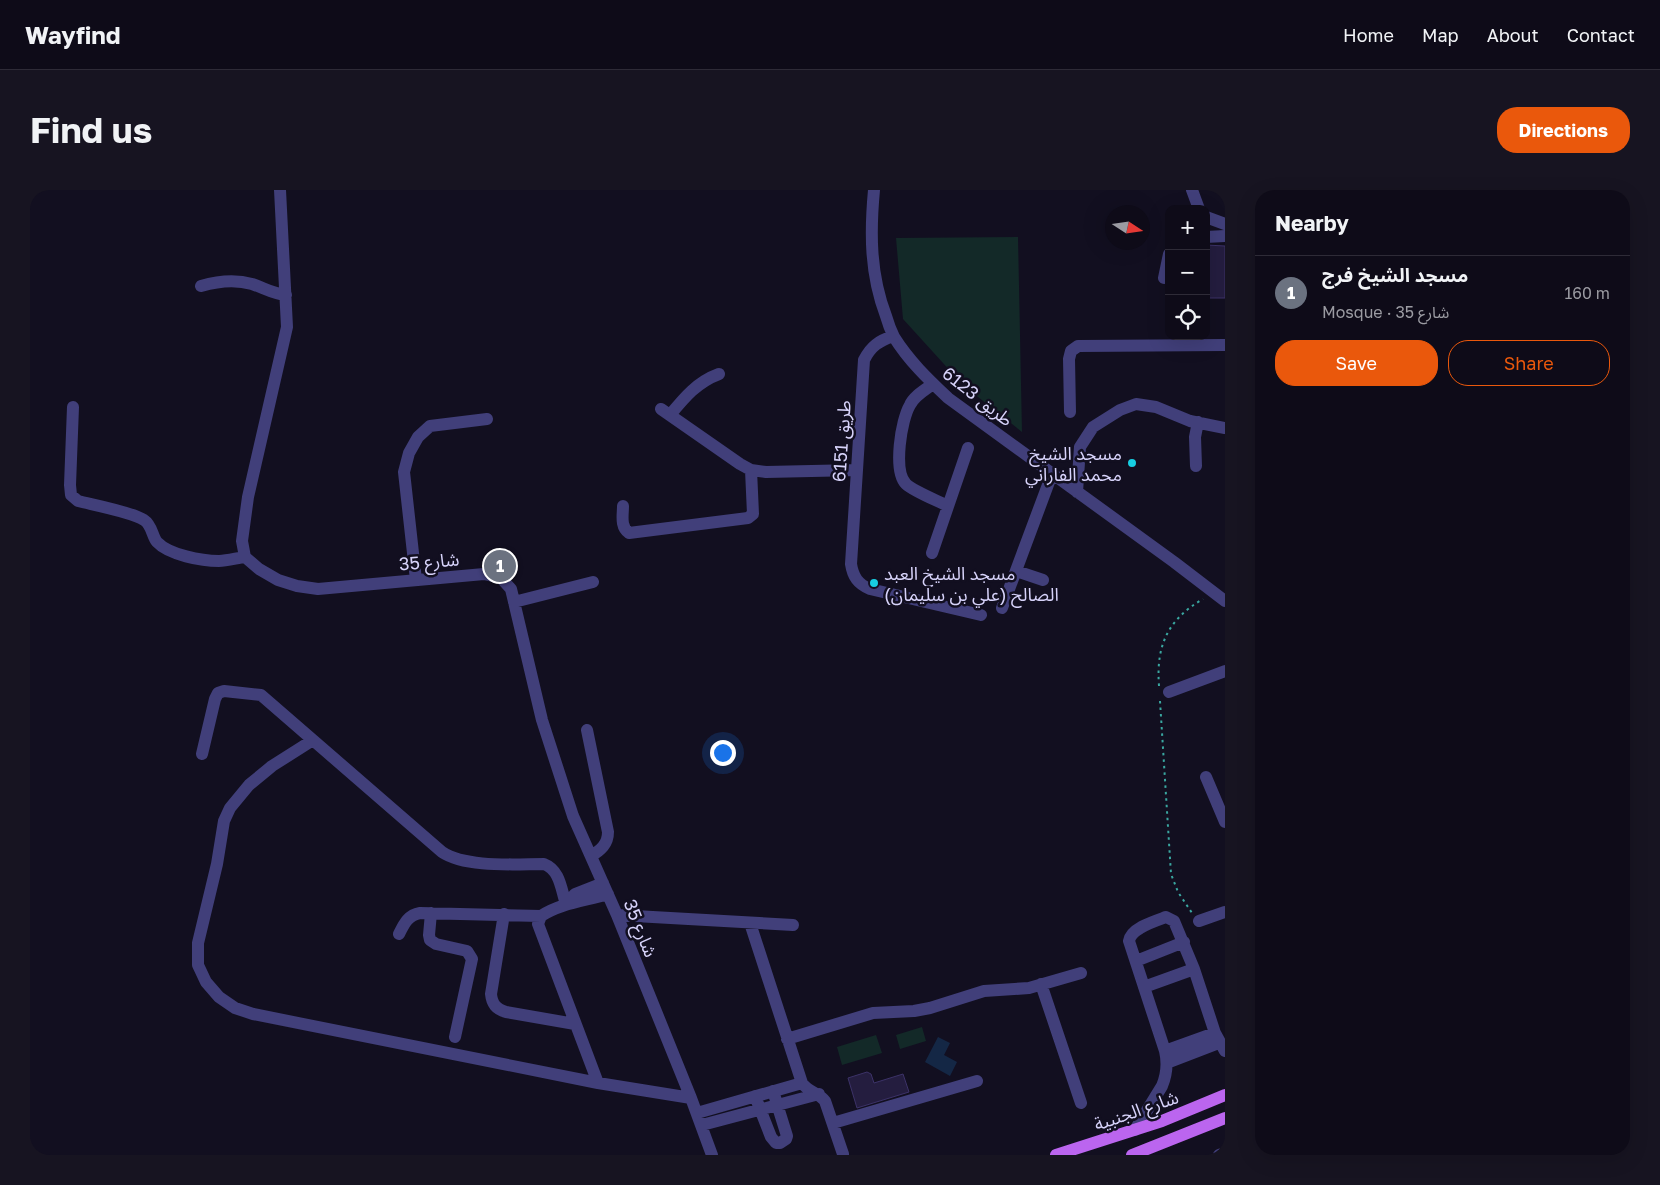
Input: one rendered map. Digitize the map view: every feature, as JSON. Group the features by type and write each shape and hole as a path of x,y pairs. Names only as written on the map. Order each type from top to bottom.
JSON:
{"main road":[{"name":"شارع الجنبية","path":"1056,1155 1162,1121 1225,1095"},
{"path":"1132,1155 1225,1118"}],"street":[{"path":"73,407 70,485 71,494 78,501 137,516 146,521 156,541 166,550 190,557 219,561 245,557 242,541 248,497 287,327 280,190"},
{"path":"874,190 871,228 873,267 882,305 893,336"},
{"path":"1192,190 1198,205"},
{"path":"1210,218 1225,224"},
{"path":"1210,237 1225,236"},
{"path":"1164,278 1165,273"},
{"path":"201,286 224,281 250,283 286,296"},
{"name":"طريق 6123","path":"893,336 909,358 948,398 1225,602"},
{"name":"طريق 6151","path":"893,336 878,342 869,350 864,360 851,564 852,573 862,586 870,589 981,615"},
{"path":"1070,412 1069,359 1070,351 1078,346 1225,345"},
{"path":"719,374 705,379 666,412 740,464 752,470 766,472 857,470"},
{"path":"933,384 910,404 902,436 899,469 902,478 908,486 948,506"},
{"path":"1077,492 1080,447 1093,427 1120,410 1136,404 1156,407 1198,422 1225,428"},
{"path":"416,580 404,472 409,453 418,437 430,426 487,419"},
{"path":"1196,466 1195,437 1198,422"},
{"path":"932,552 968,448"},
{"path":"623,506 623,525 629,533 748,518 753,514 752,470"},
{"path":"1002,608 1052,474"},
{"name":"شارع 35","path":"245,557 278,580 297,586 318,589 484,574 500,578 511,589 542,720 573,816 617,915 697,1112 712,1155"},
{"path":"1016,571 1043,580"},
{"path":"514,602 594,582"},
{"path":"1162,692 1225,671"},
{"path":"202,754 214,699 221,692 262,695 442,852 454,860 468,863 544,864 550,866 558,877 566,904"},
{"path":"587,730 608,832 608,839 601,850 591,856"},
{"path":"313,740 260,775 239,796 230,808 224,821 217,864 198,943 198,965 206,982 219,997 235,1008 253,1014 598,1083 691,1098"},
{"path":"1206,777 1225,822"},
{"path":"399,934 410,916 420,913 541,916 566,904 580,902 605,888"},
{"path":"1199,921 1225,912"},
{"path":"431,913 430,940 436,944 464,950 472,959 455,1036"},
{"path":"504,914 491,994 494,1006 506,1012 575,1024"},
{"path":"617,915 793,925"},
{"path":"541,916 538,924 539,928 598,1083"},
{"path":"1135,1130 1162,1086 1166,1071 1166,1057 1129,941 1131,934 1162,919 1171,918 1184,942 1220,1042 1166,1057"},
{"path":"750,923 802,1083 808,1090 819,1094 825,1101 844,1154"},
{"path":"1136,961 1184,942"},
{"path":"1144,987 1194,969"},
{"path":"787,1039 873,1013 914,1011 930,1008 984,991 1028,988 1081,973"},
{"path":"1041,984 1081,1103"},
{"path":"833,1123 977,1081"},
{"path":"697,1112 802,1083"},
{"path":"756,1096 773,1140 780,1143 787,1136 773,1091"},
{"path":"702,1125 819,1094"},
{"path":"1219,1155 1225,1153"}],"path":[{"path":"1199,921 1178,892 1171,874 1162,692 1158,667 1160,651 1166,634 1177,617 1213,592"}],"green space":[{"path":"1018,237 1022,432 963,385 903,319 896,238"},
{"path":"922,1027 926,1041 900,1049 896,1035"},
{"path":"876,1035 882,1053 842,1065 837,1047"}],"water":[{"path":"938,1037 950,1043 944,1055 957,1062 950,1076 925,1062"}],"building":[{"path":"1210,245 1225,246 1225,298 1210,298"},
{"path":"867,1072 871,1074 874,1083 903,1074 909,1092 857,1108 848,1078"}],"place":[{"name":"مسجد الشيخ محمد الفاراني","path":"1132,463"},
{"name":"مسجد الشيخ فرج","path":"500,566"},
{"name":"مسجد الشيخ العبد الصالح (علي بن سليمان)","path":"874,583"}]}
